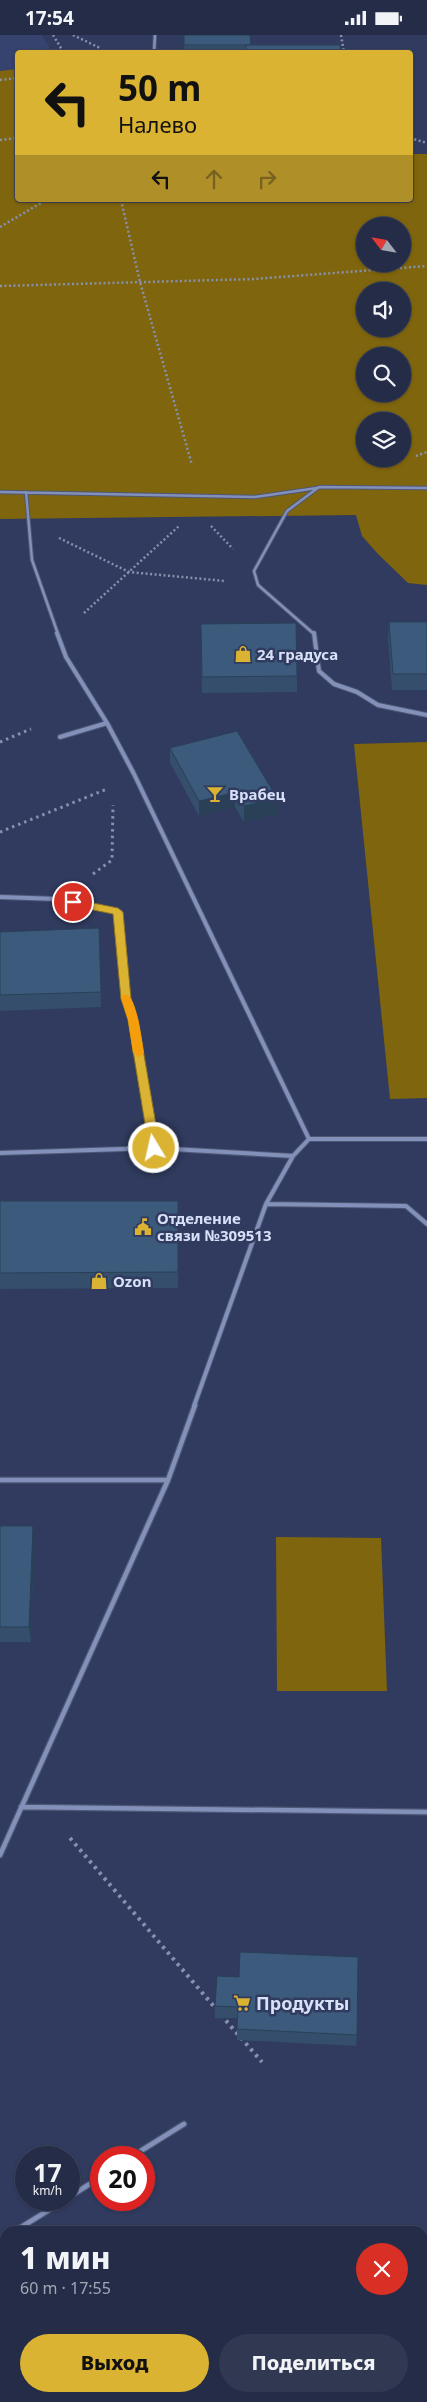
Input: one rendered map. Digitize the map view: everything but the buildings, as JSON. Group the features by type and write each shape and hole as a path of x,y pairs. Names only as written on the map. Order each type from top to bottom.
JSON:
{"lane":[{"path":"154,50 155,35"},
{"path":"319,487 288,511 254,571 258,585 314,631 319,671 334,684 357,692 378,705 427,715"},
{"path":"0,492 201,498 255,497 319,487 427,488"},
{"path":"26,492 32,560 66,657 107,723 134,774 309,1139"},
{"path":"60,737 107,723"},
{"path":"0,897 58,899 118,912 126,999 133,1020 154,1148"},
{"path":"0,1855 168,1480 266,1204 293,1157 309,1139 427,1139"},
{"path":"0,1153 154,1148 293,1157"},
{"path":"266,1204 406,1206 427,1224"},
{"path":"0,1480 168,1480"},
{"path":"22,1807 427,1812"},
{"path":"149,2146 184,2124"},
{"path":"24,2226 48,2211"}],"path":[{"path":"54,35 62,50"},
{"path":"73,35 101,50"},
{"path":"341,35 344,50"},
{"path":"0,80 15,78"},
{"path":"0,140 15,138"},
{"path":"413,139 427,143"},
{"path":"0,227 43,202"},
{"path":"59,635 204,503 140,282 121,202"},
{"path":"0,285 254,279 427,266"},
{"path":"196,511 254,571"},
{"path":"29,523 129,572 258,585"},
{"path":"0,832 113,787 134,774"},
{"path":"58,899 112,860 113,787"},
{"path":"44,1807 262,2062"}],"shaded area":[{"path":"0,35 42,35 51,50 15,50 15,69 0,71"},
{"path":"15,69 15,202 413,202 413,154 427,154 427,585 408,583 378,554 362,536 356,515 0,519 0,71"},
{"path":"427,742 427,1098 390,1099 354,744"},
{"path":"276,1537 381,1538 387,1691 277,1691"}],"slow traffic":[{"path":"126,997 133,1020 139,1053"}],"place":[{"name":"24 градуса","path":"243,654"},
{"name":"Врабец","path":"215,794"},
{"name":"Отделение связи №309513","path":"143,1227"},
{"name":"Ozon","path":"99,1281"},
{"name":"Продукты","path":"242,2003"}],"route":[{"path":"73,902 118,912 126,999 133,1020 154,1148"}]}
